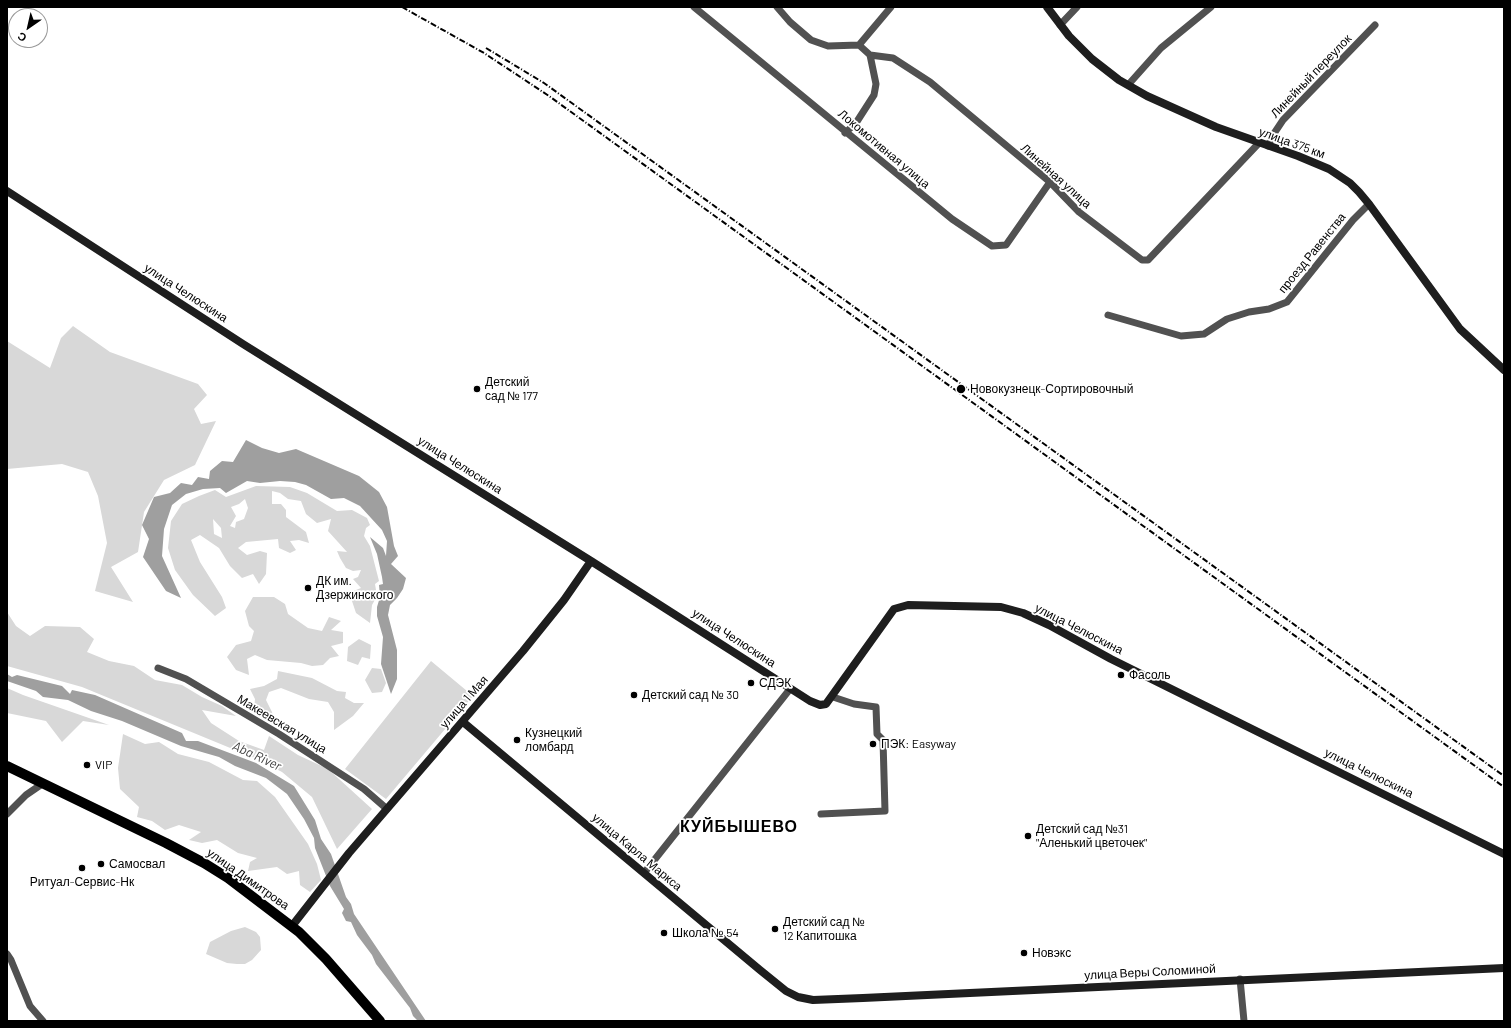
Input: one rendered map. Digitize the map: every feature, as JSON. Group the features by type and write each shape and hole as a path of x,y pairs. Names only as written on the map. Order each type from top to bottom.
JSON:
{"main road":[{"name":"улица Димитрова","path":"7,766 204,863 228,878 292,926 326,959 380,1021"}],"street":[{"name":"Локомотивная улица","path":"694,7 756,60 827,115 845,133 952,219 992,246 1006,245 1050,182"},
{"path":"777,7 790,22 811,40 828,46 859,45 870,55 876,84 874,96 856,123 845,133"},
{"path":"859,45 891,7"},
{"name":"улица 375 км","path":"1047,7 1060,24 1092,59 1128,85 1158,103 1259,143 1298,156 1329,169 1350,183 1360,192 1460,329 1504,370"},
{"path":"1060,24 1077,7"},
{"path":"1128,85 1162,48 1211,7"},
{"name":"Линейный переулок","path":"1268,146 1283,120 1375,25"},
{"name":"Линейная улица","path":"870,55 893,58 930,82 1050,182 1079,212 1140,260 1146,260 1259,143"},
{"name":"улица Челюскина","path":"7,192 243,344 591,561 790,689 820,705 826,704 833,697 894,609 908,604 1001,607 1049,625 1111,659 1504,854"},
{"name":"проезд Равенства","path":"1108,315 1181,336 1197,335 1204,334 1227,319 1248,312 1269,309 1287,302 1353,220 1369,204"},
{"name":"улица 1 Мая","path":"292,926 349,853 463,722 561,604 591,561"},
{"name":"Макеевская улица","path":"158,668 186,679 279,734 364,789 387,810"},
{"path":"644,873 790,689"},
{"path":"821,814 885,811 883,740 877,734 876,707 854,704 833,697"},
{"name":"улица Карла Маркса","path":"463,722 786,991 798,997"},
{"path":"7,814 26,795 42,784"},
{"path":"7,954 30,1006 43,1021"},
{"name":"улица Веры Соломиной","path":"798,997 813,1000 841,999 1240,979 1504,968"},
{"path":"1240,979 1244,1021"}],"shaded area":[{"path":"73,326 110,352 198,384 207,395 194,409 201,424 216,421 195,465 164,480 144,512 138,552 111,567 133,602 95,591 107,543 98,496 88,472 62,464 7,469 7,341 50,368 61,338"},
{"path":"246,440 262,448 279,453 296,449 359,476 379,492 387,507 394,546 398,556 391,564 406,578 403,589 390,605 388,615 397,650 397,679 391,694 381,664 383,637 377,616 377,607 380,597 379,585 383,584 377,554 370,537 383,548 386,556 387,541 382,530 360,506 344,498 331,499 306,485 295,482 280,481 260,483 247,481 226,493 220,488 203,489 186,494 172,505 164,529 162,556 181,598 166,591 143,557 149,539 142,525 154,497 170,493 181,483 192,485 198,477 209,479 210,471 222,461 233,462"},
{"path":"256,486 290,487 307,493 337,511 352,510 367,518 370,525 366,528 364,536 370,546 379,581 375,584 377,596 372,605 370,623 356,613 351,598 351,592 361,588 353,579 358,577 361,570 353,571 346,568 340,558 337,551 347,552 328,531 331,519 317,523 306,514 301,501 288,499 280,493 272,491 272,504 281,504 286,510 286,517 306,532 309,543 299,540 290,541 296,550 290,553 279,548 278,539 246,542 238,548 247,555 260,551 267,553 266,574 259,584 253,574 242,578 230,566 219,548 200,535 191,540 200,562 222,597 226,608 215,616 193,595 175,570 168,548 171,521 182,504 215,490 226,497","holes":["245,499 248,508 244,519 236,522 235,528 230,526 236,516 231,507 239,504","213,519 221,528 222,538 214,534"]},
{"path":"253,597 274,597 285,604 288,614 308,628 322,631 329,617 341,621 331,630 343,632 343,643 331,646 339,656 330,658 323,665 312,666 301,663 267,660 255,655 247,659 249,675 236,670 227,657 236,645 251,641 254,631 249,626 245,611"},
{"path":"7,612 16,626 30,636 45,626 80,627 94,639 87,652 109,661 134,666 155,680 182,685 202,697 222,706 236,716 202,710 211,723 239,741 264,750 269,736 298,755 328,769 372,809 337,849 312,797 282,772 257,759 82,687 7,666"},
{"path":"359,639 371,645 370,659 362,657 358,665 347,661 348,647"},
{"path":"431,661 473,696 386,799 345,769"},
{"path":"372,668 381,669 386,683 382,692 372,693 365,680"},
{"path":"278,671 312,678 337,691 346,692 345,698 354,703 364,703 353,716 334,730 334,712 328,702 309,699 281,688 269,692 266,700 272,712 274,725 254,712 255,699 250,689 264,686 277,679"},
{"path":"7,674 12,677 17,675 62,686 70,694 72,690 95,695 182,733 186,741 198,741 256,763 294,786 315,820 321,839 331,854 346,897 351,904 354,914 426,1021 418,1021 413,1016 410,1008 376,964 372,955 357,935 351,922 346,921 342,913 344,909 330,886 315,848 314,838 304,819 287,794 266,778 235,766 219,757 181,746 122,721 91,711 68,700 43,697 36,691 7,681"},
{"path":"7,688 109,725 83,721 62,742 46,721 7,713"},
{"path":"123,734 145,744 159,742 178,754 209,762 243,780 257,781 275,797 308,844 317,864 321,880 310,892 300,885 299,871 287,874 277,867 248,871 250,862 257,858 238,853 217,840 202,843 189,840 201,832 179,825 165,830 152,821 137,817 139,807 120,789 118,768"},
{"path":"245,927 256,932 260,937 261,950 252,960 245,964 227,963 206,954 210,942 231,931"}],"railway":[{"path":"402,7 484,53 549,96 1504,787"},
{"path":"486,48 544,83 1504,776"}],"place":[{"name":"Детский сад № 177","path":"477,389"},
{"name":"Новокузнецк-Сортировочный","path":"961,389"},
{"name":"ДК им. Дзержинского","path":"308,588"},
{"name":"Фасоль","path":"1121,675"},
{"name":"СДЭК","path":"751,683"},
{"name":"Детский сад № 30","path":"634,695"},
{"name":"Кузнецкий ломбард","path":"517,740"},
{"name":"ПЭК: Easyway","path":"873,744"},
{"name":"VIP","path":"87,765"},
{"name":"Детский сад №31 \"Аленький цветочек\"","path":"1028,836"},
{"name":"Самосвал","path":"101,864"},
{"name":"Ритуал-Сервис-Нк","path":"82,868"},
{"name":"Детский сад № 12 Капитошка","path":"775,929"},
{"name":"Школа № 54","path":"664,933"},
{"name":"Новэкс","path":"1024,953"}],"district":[{"name":"КУЙБЫШЕВО","path":"739,827"}],"water label":[{"name":"Aba River","path":"257,756"}]}
